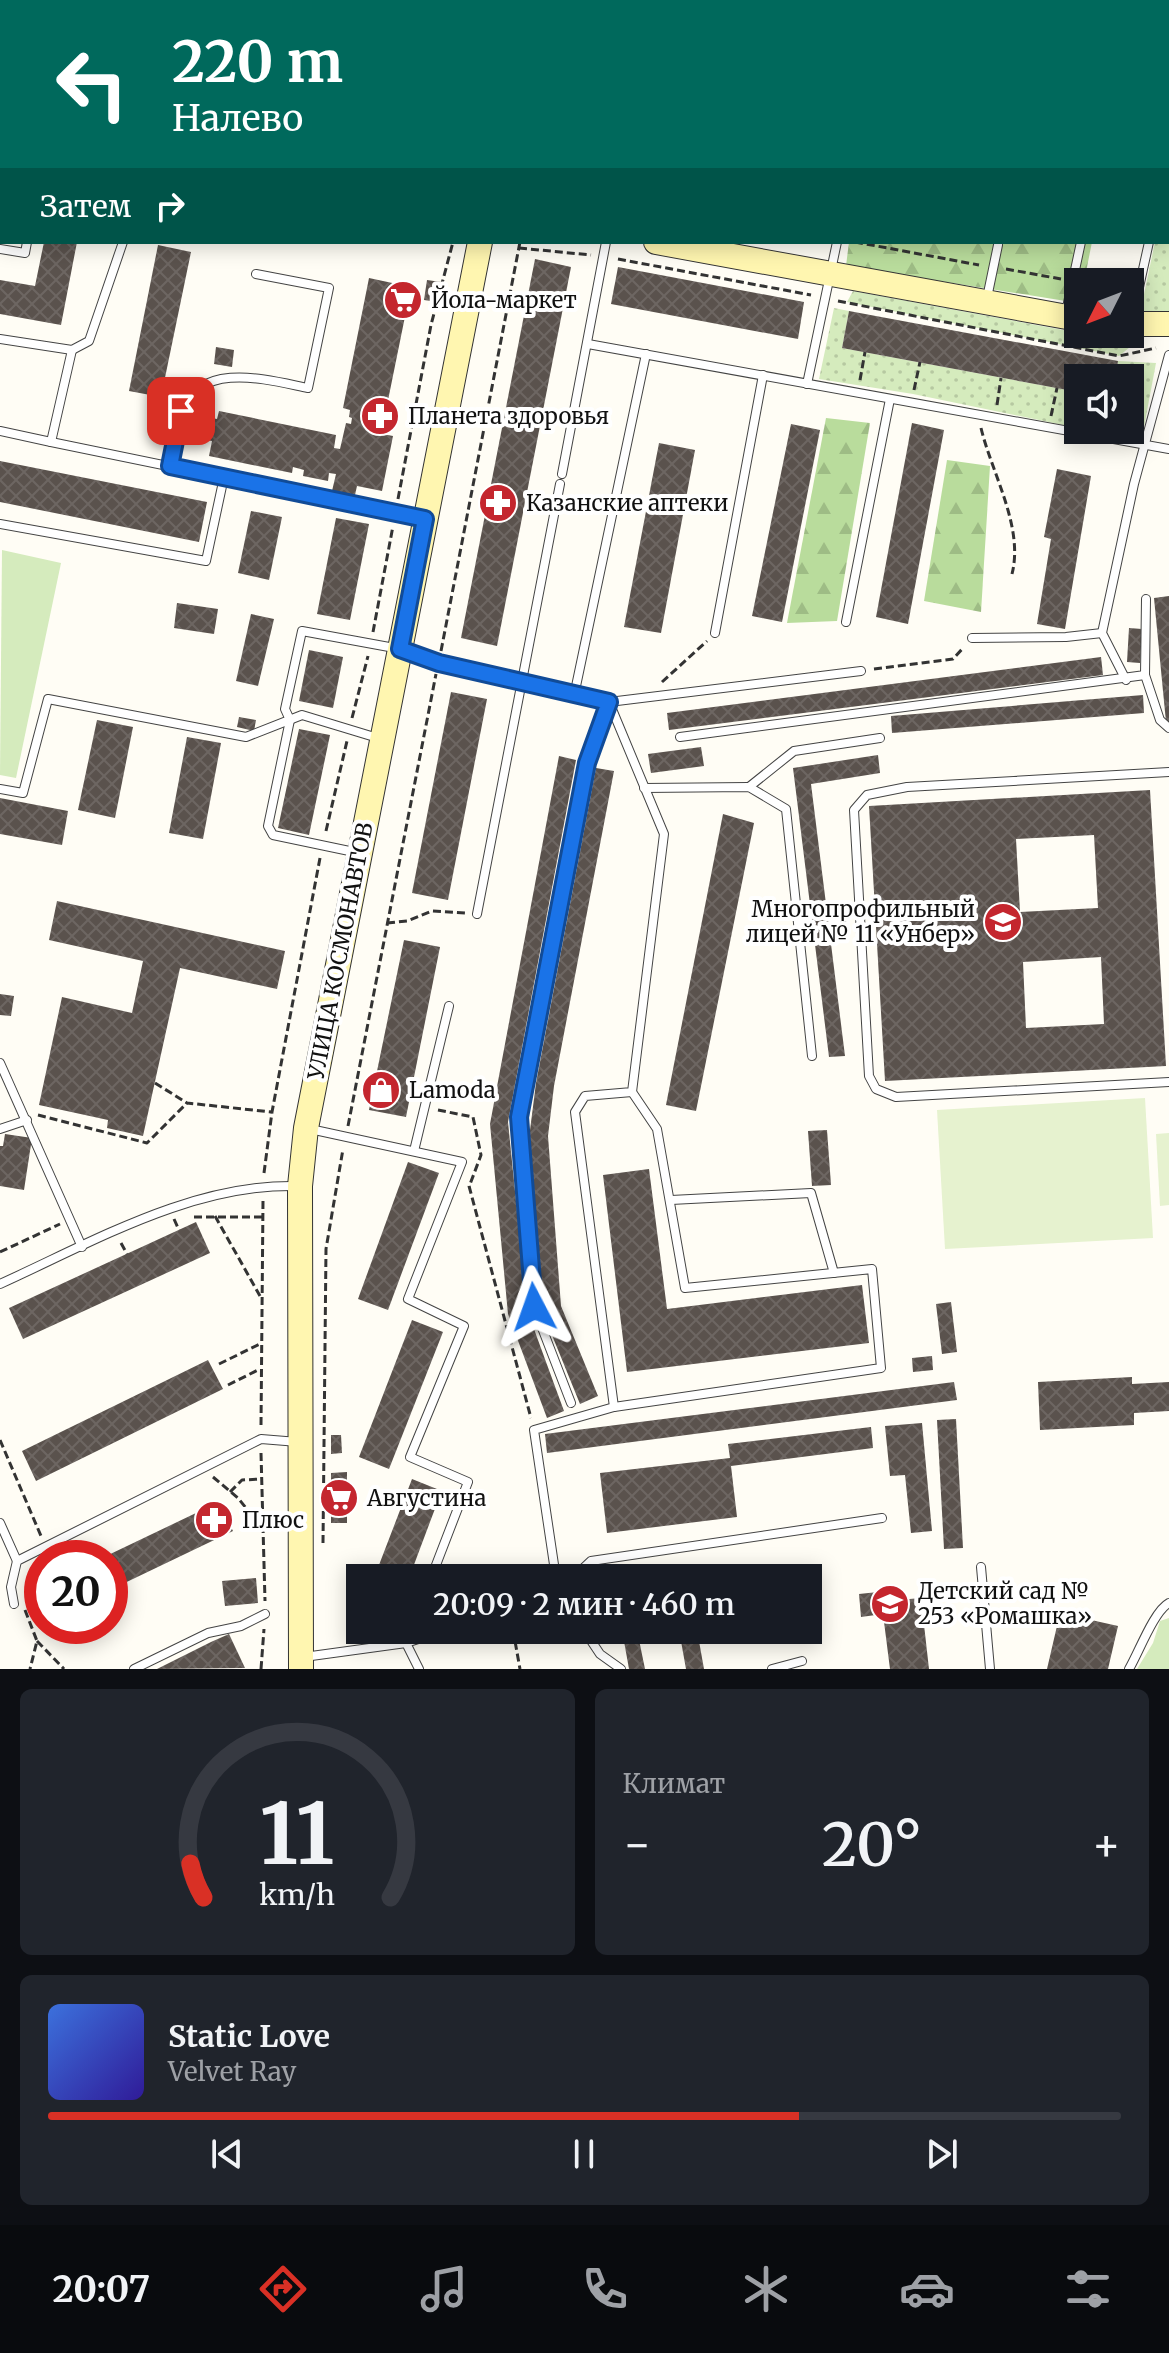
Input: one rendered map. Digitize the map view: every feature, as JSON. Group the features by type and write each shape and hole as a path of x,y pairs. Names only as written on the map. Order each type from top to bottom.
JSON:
{"street":[{"name":"УЛИЦА КОСМОНАВТОВ","path":"301,1663 300,1186 306,1128 480,244"},
{"path":"667,244 1064,317"},
{"path":"1144,324 1169,324"}],"lane":[{"path":"0,249 25,253 27,244"},
{"path":"0,339 72,350 89,341 122,244"},
{"path":"562,474 606,244"},
{"path":"807,384 837,244"},
{"path":"1076,268 1081,244"},
{"path":"1143,268 1149,244"},
{"path":"986,303 998,245"},
{"path":"170,466 181,411 194,392 215,380 249,376 308,388 329,288 256,274"},
{"path":"588,344 1169,449"},
{"path":"51,442 72,350"},
{"path":"575,691 646,354"},
{"path":"1126,680 1102,633 1134,484 1147,447 1169,355"},
{"path":"715,633 763,375"},
{"path":"846,622 890,399"},
{"path":"0,431 425,519"},
{"path":"0,524 206,561 224,477"},
{"path":"477,914 560,484"},
{"path":"1146,599 1145,675 1160,720 1169,728"},
{"path":"360,853 273,835 268,826 290,720 285,709 302,631 400,649 439,663 575,691 609,702 861,671"},
{"path":"972,638 1066,637 1102,633"},
{"path":"680,737 1126,680 1145,675"},
{"path":"0,789 23,793 48,699 246,737 302,715 382,739"},
{"path":"554,1564 534,1430 614,1407 881,1368 872,1269 685,1288 657,1129 632,1092 664,834 609,702"},
{"path":"571,1403 534,1307 519,1117 587,763 609,702"},
{"path":"749,787 794,751 880,738"},
{"path":"1169,772 907,787 867,795 854,810 869,1076 876,1089 896,1097 1169,1082"},
{"path":"644,788 749,787 786,809 812,1056"},
{"path":"414,1151 449,1006"},
{"path":"0,1063 82,1247"},
{"path":"614,1407 575,1112 585,1096 632,1092"},
{"path":"0,1129 27,1120"},
{"path":"306,1128 462,1162 408,1299 464,1326 410,1457 468,1482 436,1564"},
{"path":"0,1284 177,1205 263,1185 300,1186"},
{"path":"671,1200 811,1193 834,1273"},
{"path":"60,1540 261,1439 299,1442"},
{"path":"588,1564 591,1561 882,1518"},
{"path":"0,1523 17,1561 11,1587 14,1604"},
{"path":"17,1561 24,1558"},
{"path":"981,1567 990,1669"},
{"path":"1129,1669 1151,1630 1156,1612 1169,1603"},
{"path":"134,1669 208,1633 241,1626 265,1614"},
{"path":"301,1663 401,1644"},
{"path":"406,1644 419,1669"},
{"path":"593,1644 600,1654 621,1669"},
{"path":"772,1669 802,1661"}],"path":[{"path":"320,1549 324,1541 326,1249 520,244"},
{"path":"866,244 1064,279"},
{"path":"519,248 604,256 814,296"},
{"path":"834,300 1119,356 1158,348"},
{"path":"857,393 865,352"},
{"path":"912,403 920,362"},
{"path":"995,418 1001,378"},
{"path":"1048,428 1057,388"},
{"path":"978,416 1008,513 1017,555 1012,574"},
{"path":"646,697 715,633"},
{"path":"861,671 953,659 972,638"},
{"path":"387,923 407,921 432,911 477,914"},
{"path":"155,1083 187,1103 272,1112"},
{"path":"38,1115 147,1143 187,1103"},
{"path":"424,1108 473,1117 481,1155 469,1187"},
{"path":"462,1162 534,1430"},
{"path":"174,1220 215,1216 262,1217"},
{"path":"215,1216 262,1299"},
{"path":"0,1252 70,1219"},
{"path":"92,1243 100,1248 121,1243"},
{"path":"219,1364 262,1343"},
{"path":"228,1385 262,1368"},
{"path":"0,1440 43,1540"},
{"path":"203,1468 230,1492 263,1529"},
{"path":"230,1492 242,1480 262,1479"},
{"path":"14,1604 24,1609"},
{"path":"261,1669 265,1614"},
{"path":"30,1669 36,1644"},
{"path":"40,1644 64,1669"},
{"path":"516,1644 520,1669"}],"green space":[{"path":"849,244 1092,244 1087,268 1064,268 1064,301 846,266"},
{"path":"1155,244 1169,244 1169,316 1144,318 1144,294"},
{"path":"853,291 1064,330 1064,345 847,302"},
{"path":"834,308 849,311 842,348 1064,389 1064,425 913,394 819,379"},
{"path":"1079,348 1129,348 1119,356"},
{"path":"1118,361 1156,363 1144,427 1144,364 1117,364"},
{"path":"826,418 870,423 837,621 787,623"},
{"path":"947,460 990,466 981,612 924,601"},
{"path":"2,550 61,563 16,778 0,775"},
{"path":"1145,1098 1153,1238 945,1249 937,1110"},
{"path":"1169,1133 1169,1205 1160,1206 1156,1134"},
{"path":"1169,1618 1169,1669 1137,1669 1153,1643 1160,1621"}],"building":[{"path":"44,244 77,244 61,325 0,314 0,280 35,286"},
{"path":"158,245 191,252 161,397 129,391"},
{"path":"535,259 571,267 497,646 461,638"},
{"path":"618,267 804,302 798,339 611,304"},
{"path":"369,278 411,287 383,425 374,422 372,432 393,436 382,491 357,486 355,495 332,491 336,474 329,473 328,481 303,476 304,470 293,467 292,473 209,456 212,441 202,439 207,417 217,419 219,411 336,435 334,448 340,449 346,423 351,424 350,410 343,408"},
{"path":"427,280 441,282 437,302 424,300"},
{"path":"849,311 1118,361 1117,364 1064,364 1064,389 842,348"},
{"path":"216,347 234,350 232,367 214,364"},
{"path":"912,423 944,430 908,624 876,617"},
{"path":"791,424 820,430 782,622 752,616"},
{"path":"659,443 695,450 661,633 624,627"},
{"path":"0,461 207,502 199,542 0,502"},
{"path":"1057,469 1091,476 1065,629 1037,624 1051,539 1044,537"},
{"path":"251,511 282,517 269,580 238,573"},
{"path":"336,518 369,524 350,620 317,614"},
{"path":"1169,596 1169,722 1166,722 1154,598"},
{"path":"177,603 218,609 214,634 174,628"},
{"path":"251,614 274,619 258,686 236,681"},
{"path":"1129,628 1142,629 1140,663 1127,662"},
{"path":"309,650 343,657 333,708 299,701"},
{"path":"1101,657 1103,675 669,730 667,713"},
{"path":"451,692 487,699 448,900 412,893"},
{"path":"1143,695 1144,713 892,733 891,716"},
{"path":"239,717 256,720 254,731 237,727"},
{"path":"97,720 133,727 115,818 78,810"},
{"path":"299,729 330,735 309,835 278,828"},
{"path":"187,737 221,743 203,839 169,833"},
{"path":"701,747 704,766 651,773 648,754"},
{"path":"878,755 880,773 811,784 845,1056 829,1057 793,768"},
{"path":"559,756 576,760 508,1122 527,1310 564,1411 547,1418 508,1314 490,1124"},
{"path":"596,768 614,771 554,1086 548,1136 561,1306 598,1396 580,1404 543,1313 529,1138 536,1083"},
{"path":"1150,790 1166,1066 885,1081 869,806","holes":["1094,835 1098,908 1020,912 1016,839","1101,957 1104,1024 1026,1028 1023,962"]},
{"path":"0,798 68,811 62,845 0,834"},
{"path":"723,814 754,823 696,1111 666,1105"},
{"path":"57,901 285,951 277,989 180,968 143,1136 107,1128 108,1120 39,1105 62,997 132,1013 143,961 49,940"},
{"path":"404,940 440,947 406,1117 369,1110"},
{"path":"0,994 14,996 11,1016 0,1015"},
{"path":"827,1130 831,1185 812,1186 808,1131"},
{"path":"5,1134 32,1138 24,1190 0,1186 0,1146 3,1146"},
{"path":"408,1162 439,1173 388,1310 358,1299"},
{"path":"649,1169 667,1309 862,1285 869,1343 627,1372 603,1175"},
{"path":"196,1222 210,1253 23,1339 9,1308"},
{"path":"951,1302 957,1352 942,1354 936,1304"},
{"path":"412,1320 443,1332 389,1469 359,1457"},
{"path":"932,1356 933,1370 913,1372 912,1358"},
{"path":"208,1360 223,1389 36,1481 22,1451"},
{"path":"1132,1377 1132,1384 1169,1382 1169,1411 1134,1413 1134,1425 1040,1430 1038,1382"},
{"path":"954,1382 957,1400 547,1453 545,1434"},
{"path":"956,1419 963,1548 944,1549 937,1420"},
{"path":"922,1423 932,1531 911,1533 905,1475 890,1476 885,1426"},
{"path":"871,1427 873,1448 731,1466 737,1517 607,1533 600,1473 730,1458 728,1444"},
{"path":"331,1435 341,1435 342,1453 331,1454"},
{"name":"Августина","path":"347,1472 347,1523 331,1523 331,1473"},
{"path":"412,1479 442,1491 414,1564 379,1564"},
{"path":"219,1502 233,1531 128,1581 128,1546"},
{"path":"256,1578 258,1603 225,1606 222,1581"},
{"path":"897,1590 898,1600 921,1598 929,1669 890,1669 883,1614 861,1617 859,1594"},
{"path":"1060,1613 1118,1626 1108,1669 1047,1669"},
{"path":"229,1634 245,1668 157,1669 211,1642"},
{"path":"625,1644 640,1644 645,1669 629,1669"},
{"path":"682,1644 700,1644 704,1669 686,1669"}],"place":[{"name":"Йола-маркет","path":"403,300"},
{"name":"Планета здоровья","path":"380,416"},
{"name":"Казанские аптеки","path":"498,503"},
{"name":"Многопрофильный лицей № 11 «Унбер»","path":"1003,922"},
{"name":"Lamoda","path":"381,1090"},
{"name":"Августина","path":"339,1498"},
{"name":"Плюс","path":"214,1520"},
{"name":"Детский сад № 253 «Ромашка»","path":"890,1604"}],"route":[{"path":"181,411 170,466 425,519 400,649 439,663 575,691 609,702 587,763 519,1117 534,1307"}]}
